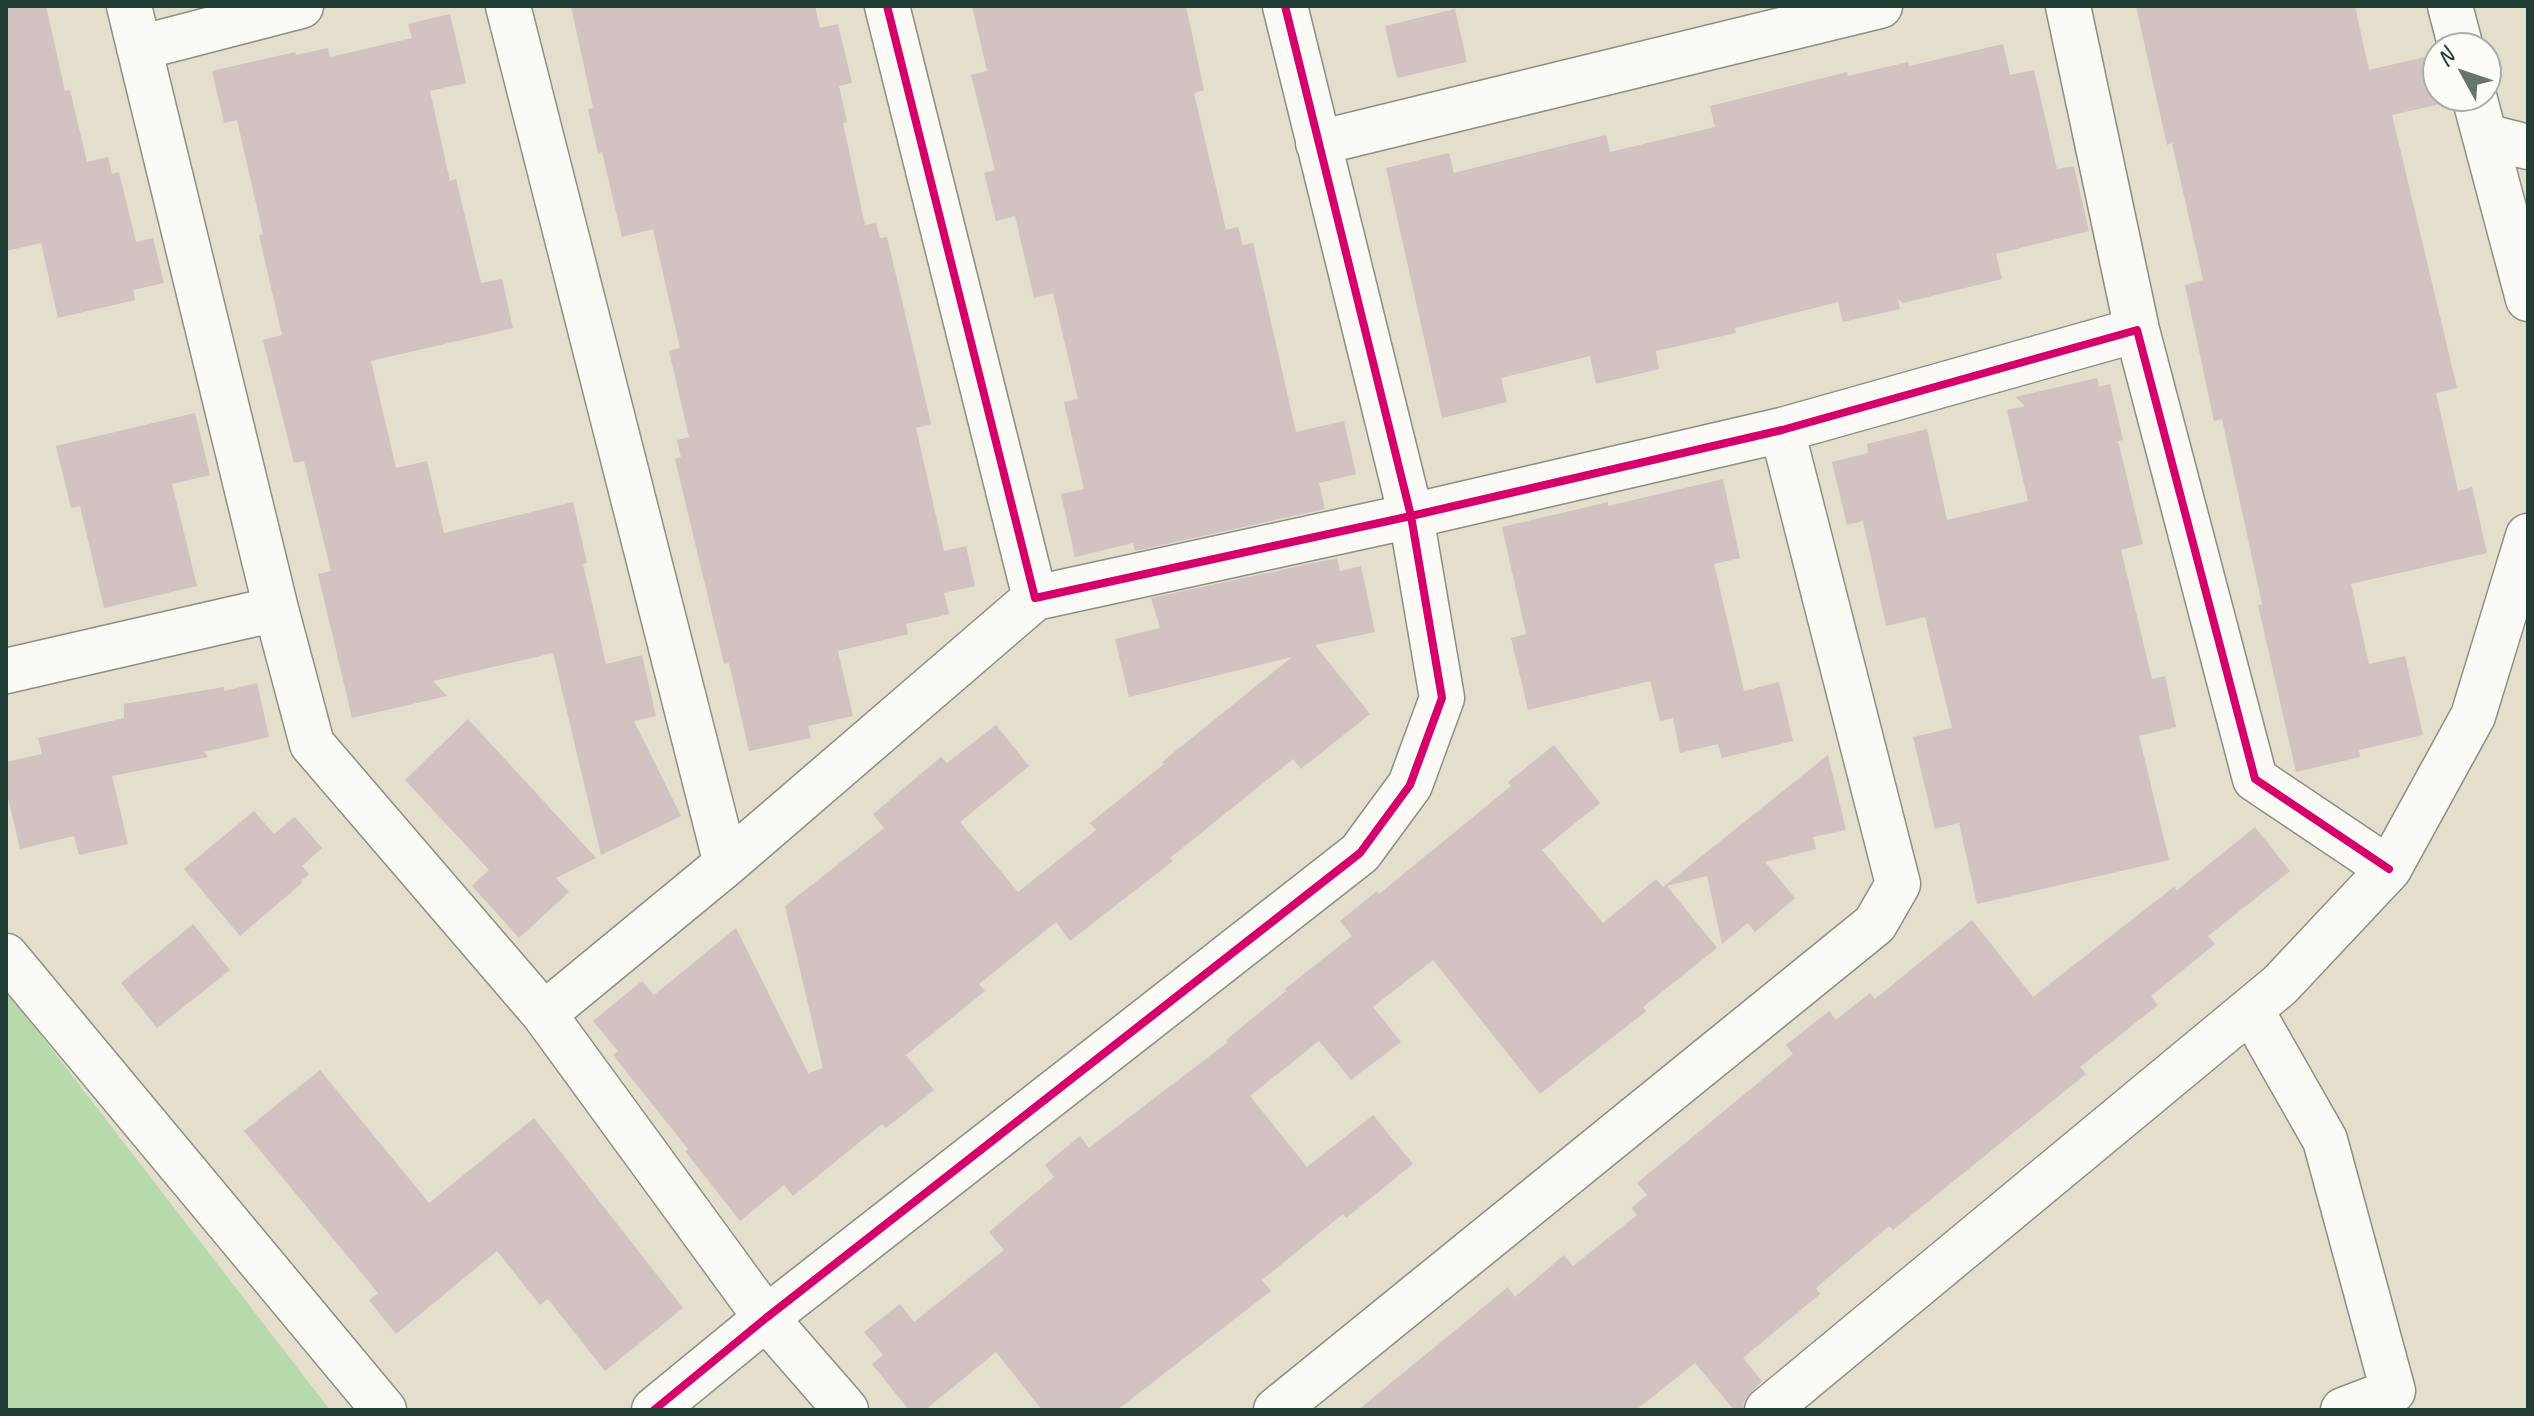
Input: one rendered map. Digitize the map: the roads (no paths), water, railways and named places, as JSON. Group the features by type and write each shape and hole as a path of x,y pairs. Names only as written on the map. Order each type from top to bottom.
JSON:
{"street":[{"path":"129,6 276,609 312,744 544,1014 766,1318 846,1410"},
{"path":"139,48 301,6"},
{"path":"508,6 726,864"},
{"path":"887,6 1035,598"},
{"path":"654,1410 766,1318 1360,853 1410,785 1442,698 1411,516 1285,6"},
{"path":"1318,143 1880,6"},
{"path":"2068,6 2137,330 2255,779 2389,869"},
{"path":"2450,6 2457,32"},
{"path":"2479,116 2528,147"},
{"path":"2479,116 2528,299"},
{"path":"544,1014 726,864 1035,598 1411,516 1782,430 2137,330"},
{"path":"1276,1410 1875,924 1898,884 1782,430"},
{"path":"1767,1410 2280,985 2389,869 2473,716 2528,541"},
{"path":"6,671 276,609"},
{"path":"6,956 384,1410"},
{"path":"2251,1010 2325,1140 2397,1401 2343,1410"}]}
